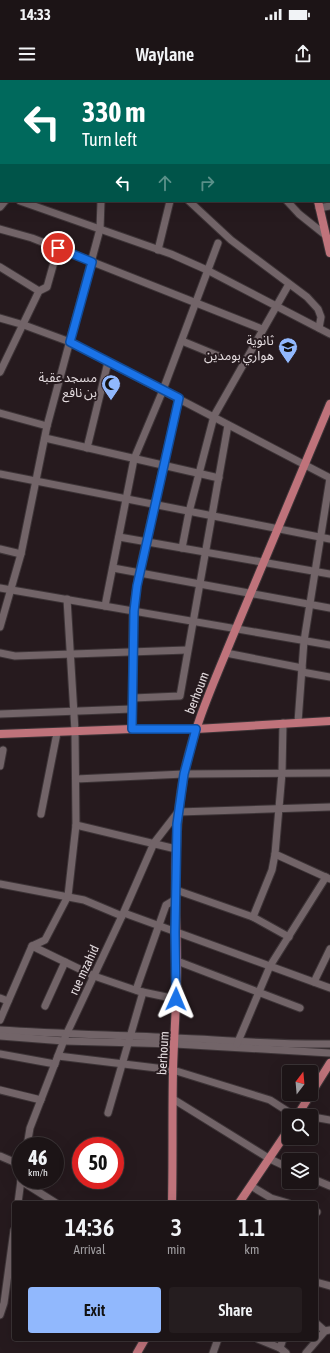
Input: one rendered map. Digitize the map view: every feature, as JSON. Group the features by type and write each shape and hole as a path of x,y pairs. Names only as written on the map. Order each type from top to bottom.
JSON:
{"main road":[{"path":"318,205 324,234 330,253"},
{"name":"berhoum","path":"172,1201 174,1099 173,1070 176,1041 177,961 175,932 176,849 178,812 184,774 196,729 250,594 279,529 330,404"},
{"path":"0,734 132,729 196,729 330,721"},
{"path":"301,1109 330,1063"},
{"path":"240,1201 282,1140"},
{"path":"137,1353 144,1341"}],"street":[{"path":"23,202 158,250 207,270 330,334"},
{"path":"0,627 21,554 47,426 100,229 101,202"},
{"path":"158,250 170,202"},
{"path":"190,202 231,240 307,297 318,309 321,317 319,328"},
{"path":"288,202 299,214 324,234"},
{"path":"318,205 330,206"},
{"path":"0,229 32,238 262,329"},
{"path":"105,606 134,459 163,390 218,243"},
{"path":"0,372 24,325 39,291 47,287 58,248"},
{"path":"0,268 39,291"},
{"path":"182,548 189,512 214,416 262,329 289,284"},
{"path":"0,318 70,342 330,478 304,641 298,722"},
{"path":"182,341 221,357"},
{"path":"87,448 108,362"},
{"path":"132,729 132,652 134,611 139,573 156,505 163,465 179,398"},
{"path":"0,412 47,426"},
{"path":"132,698 180,696 192,621 228,425"},
{"path":"45,438 219,478"},
{"path":"0,474 330,539"},
{"path":"119,537 330,574"},
{"path":"0,549 21,554"},
{"path":"113,568 330,608"},
{"path":"0,588 330,645"},
{"path":"0,1020 32,946 45,940 68,896 76,825 76,779 75,731 67,599"},
{"path":"0,653 15,656 187,650"},
{"path":"226,653 330,677"},
{"path":"0,714 73,710 132,709"},
{"path":"253,918 272,870 275,854 282,774 283,723"},
{"path":"40,814 56,733"},
{"path":"0,766 3,750"},
{"path":"76,779 184,774 330,774"},
{"path":"178,812 330,807"},
{"name":"rue mzahid","path":"28,1137 30,1128 65,1038 123,915 154,843 178,812"},
{"path":"76,825 176,849"},
{"path":"237,1045 270,966 328,878 275,854"},
{"path":"0,884 84,900 330,988"},
{"path":"176,890 253,918 289,937"},
{"path":"108,1113 129,1040 139,991 159,926 166,905 176,899"},
{"path":"32,946 94,976 139,991 176,999"},
{"path":"314,982 330,948"},
{"path":"177,961 300,1008"},
{"path":"45,1006 65,962"},
{"path":"0,998 8,1001"},
{"path":"0,1030 65,1038"},
{"path":"0,1036 176,1041 330,1053"},
{"path":"237,1045 330,1044"},
{"path":"0,1054 55,1064"},
{"path":"58,1056 173,1070 270,1100 288,1109"},
{"path":"0,1090 41,1100"},
{"path":"174,1099 270,1159 282,1165"},
{"path":"318,1118 330,1120"},
{"path":"0,1156 12,1161"},
{"path":"318,1181 330,1186"},
{"path":"251,1186 271,1198 281,1201"},
{"path":"18,1201 20,1189"},
{"path":"34,1189 52,1201"},
{"path":"0,1314 4,1303 4,1279 12,1240"},
{"path":"318,1283 330,1286"},
{"path":"306,1353 328,1331 318,1324"},
{"path":"213,1353 217,1341"},
{"path":"262,1341 283,1351"}],"place":[{"name":"ثانوية هواري بومدين","path":"288,364"},
{"name":"مسجد عقبة بن نافع","path":"111,401"}],"route":[{"path":"58,248 92,262 70,342 179,398 163,465 156,505 139,573 134,611 132,652 132,729 196,729 184,774 177,824 175,932 177,961 176,999"}]}
